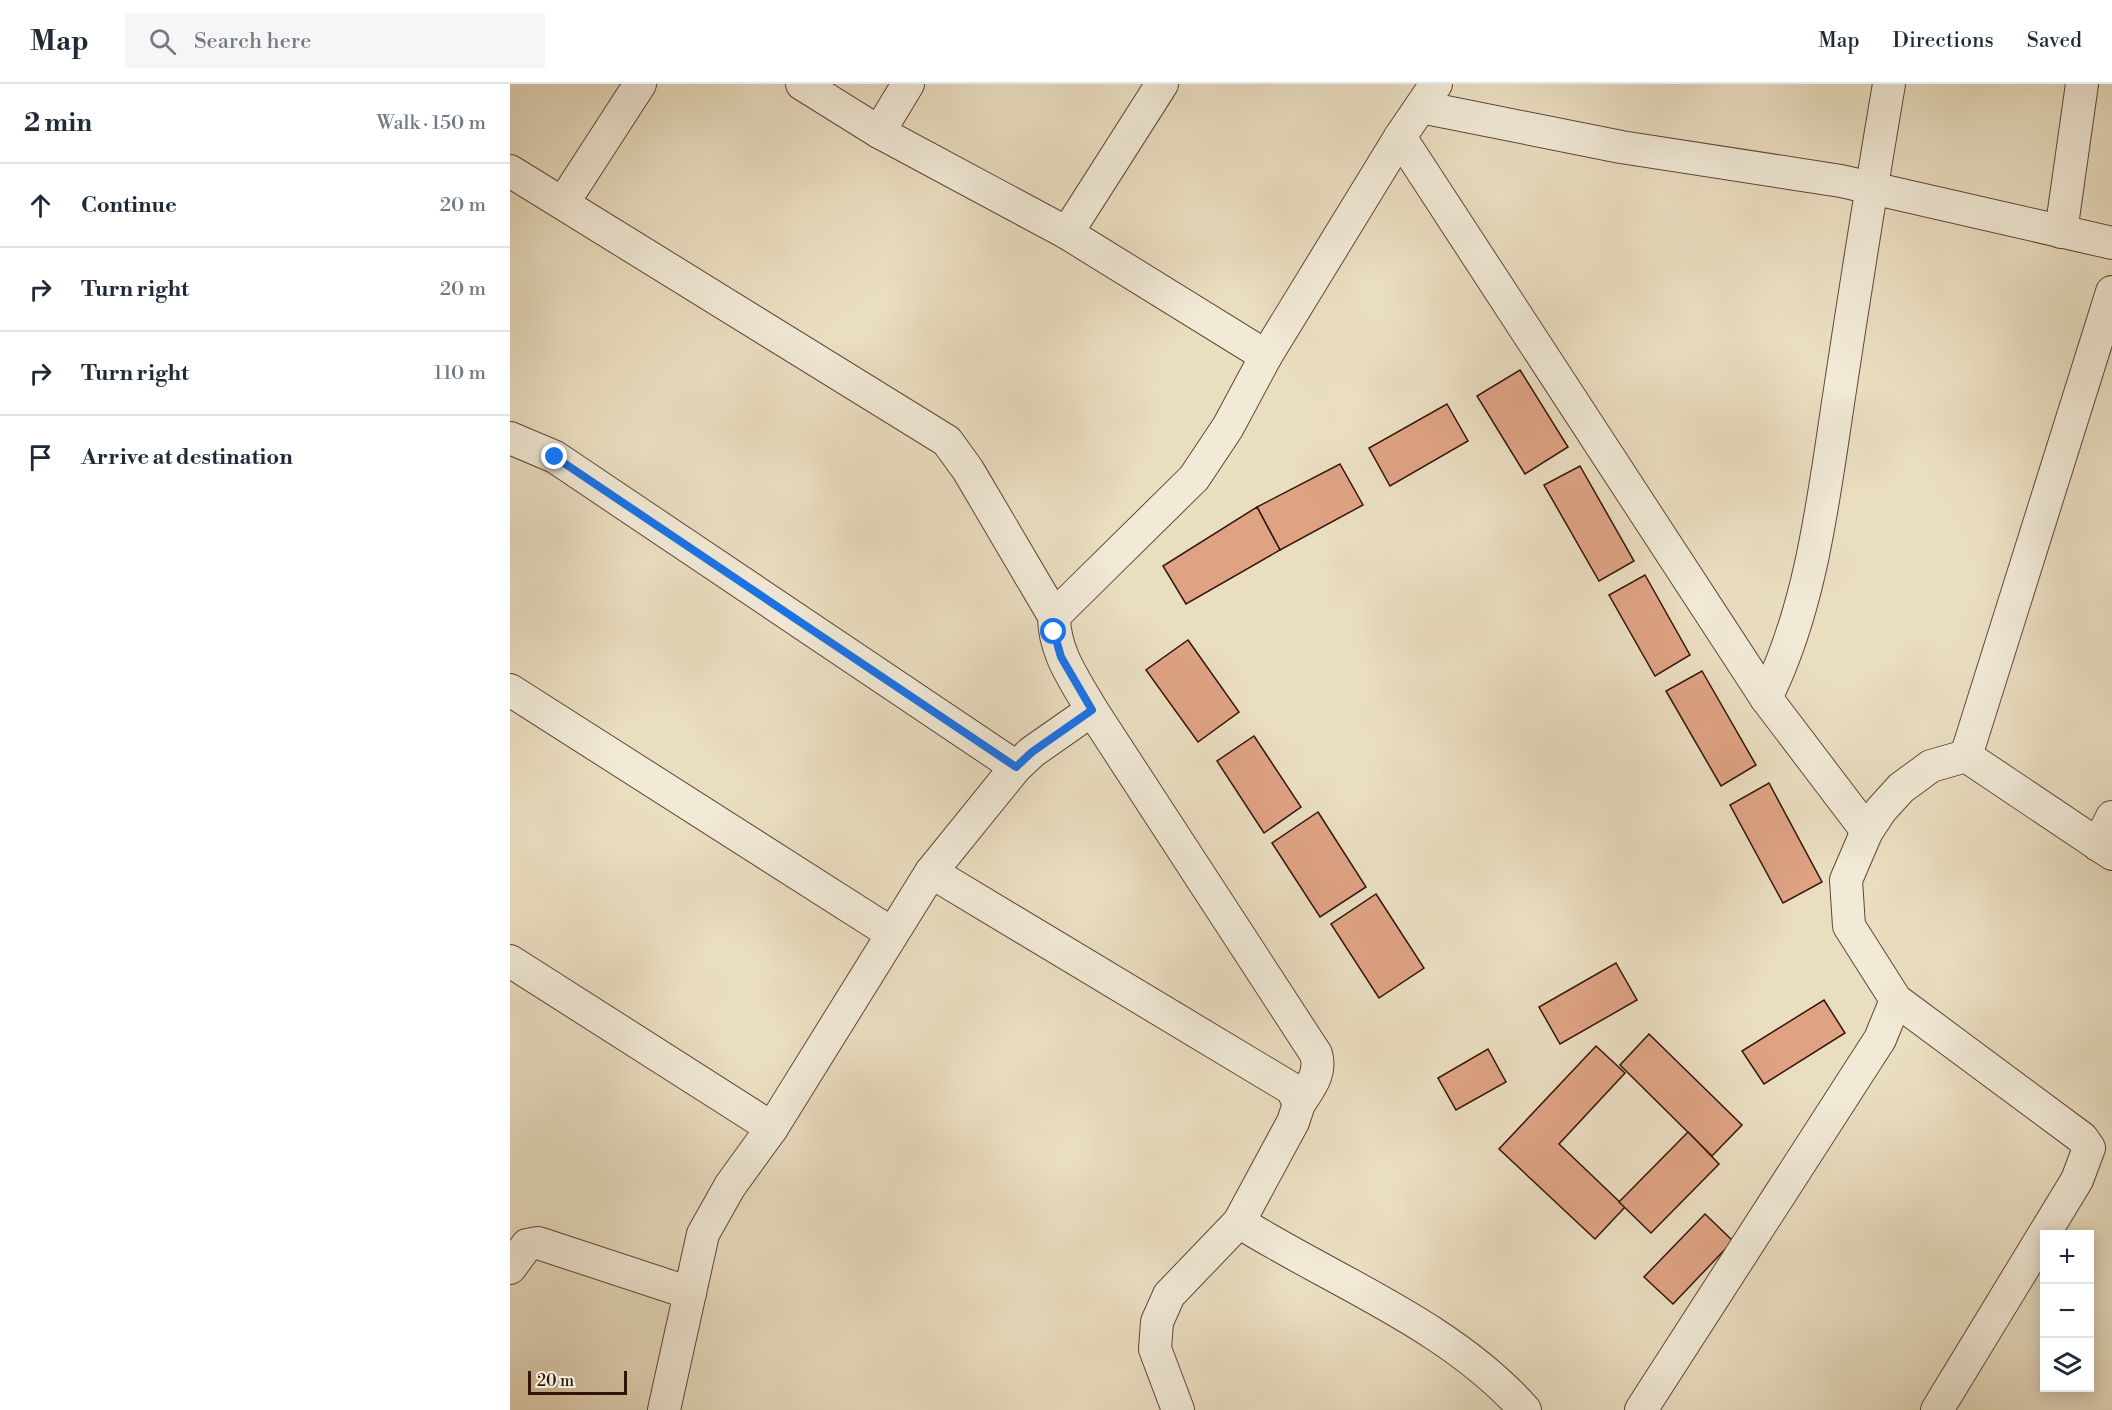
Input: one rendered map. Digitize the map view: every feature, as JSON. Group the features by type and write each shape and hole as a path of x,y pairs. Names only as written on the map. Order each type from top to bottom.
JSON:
{"street":[{"path":"563,203 640,84"},
{"path":"802,84 879,132 1067,233 1266,356"},
{"path":"879,132 908,84"},
{"path":"1067,233 1162,84"},
{"path":"1766,698 1785,660 1803,594 1828,464 1889,84"},
{"path":"2061,232 2082,84"},
{"path":"1054,616 1194,478 1228,427 1266,356 1400,137 1429,96 1621,147 1841,181 2112,243"},
{"path":"1400,137 1766,698 1867,831"},
{"path":"510,171 947,441 968,470 1054,616 1054,632 1061,657 1092,710 1316,1054 1319,1063 1316,1077 1299,1104 1293,1122 1239,1222 1169,1295 1157,1322 1155,1349 1178,1410"},
{"path":"1966,756 2112,292"},
{"path":"510,438 555,457 1016,767"},
{"path":"510,690 891,933"},
{"path":"664,1410 703,1234 713,1212 772,1128 931,872 1016,767 1032,752 1092,710"},
{"path":"1937,1410 2077,1180 2089,1148 2082,1138 1896,1000 1849,926 1846,880 1867,831 1881,810 1901,788 1931,766 1966,756 2107,839"},
{"path":"931,872 1292,1089 1299,1104"},
{"path":"510,961 772,1128"},
{"path":"1641,1410 1880,1039 1896,1000"},
{"path":"1239,1222 1465,1354 1507,1389 1525,1410"},
{"path":"510,1268 527,1245 538,1243 690,1293"}],"building":[{"path":"1520,370 1568,447 1525,474 1477,396"},
{"path":"1447,404 1468,441 1390,486 1369,448"},
{"path":"1340,464 1363,505 1280,550 1257,507"},
{"path":"1580,466 1634,561 1599,581 1544,485"},
{"path":"1257,507 1280,550 1186,604 1163,566"},
{"path":"1645,575 1690,655 1655,676 1609,595"},
{"path":"1188,640 1239,712 1198,742 1146,670"},
{"path":"1702,671 1756,765 1721,786 1666,691"},
{"path":"1254,736 1301,807 1264,833 1217,761"},
{"path":"1769,783 1822,882 1783,903 1730,805"},
{"path":"1318,812 1366,887 1320,917 1272,843"},
{"path":"1376,894 1424,968 1379,998 1331,924"},
{"path":"1616,963 1637,1000 1560,1044 1539,1007"},
{"path":"1824,1000 1845,1033 1764,1084 1742,1051"},
{"path":"1649,1034 1742,1125 1712,1156 1620,1065"},
{"path":"1596,1046 1625,1073 1559,1144 1625,1207 1595,1239 1499,1149"},
{"path":"1488,1049 1506,1082 1456,1110 1438,1078"},
{"path":"1688,1132 1719,1164 1651,1233 1619,1202"},
{"path":"1705,1214 1733,1241 1673,1304 1644,1277"}],"route":[{"path":"555,457 1016,767 1032,752 1092,710 1061,657 1054,632"}]}
